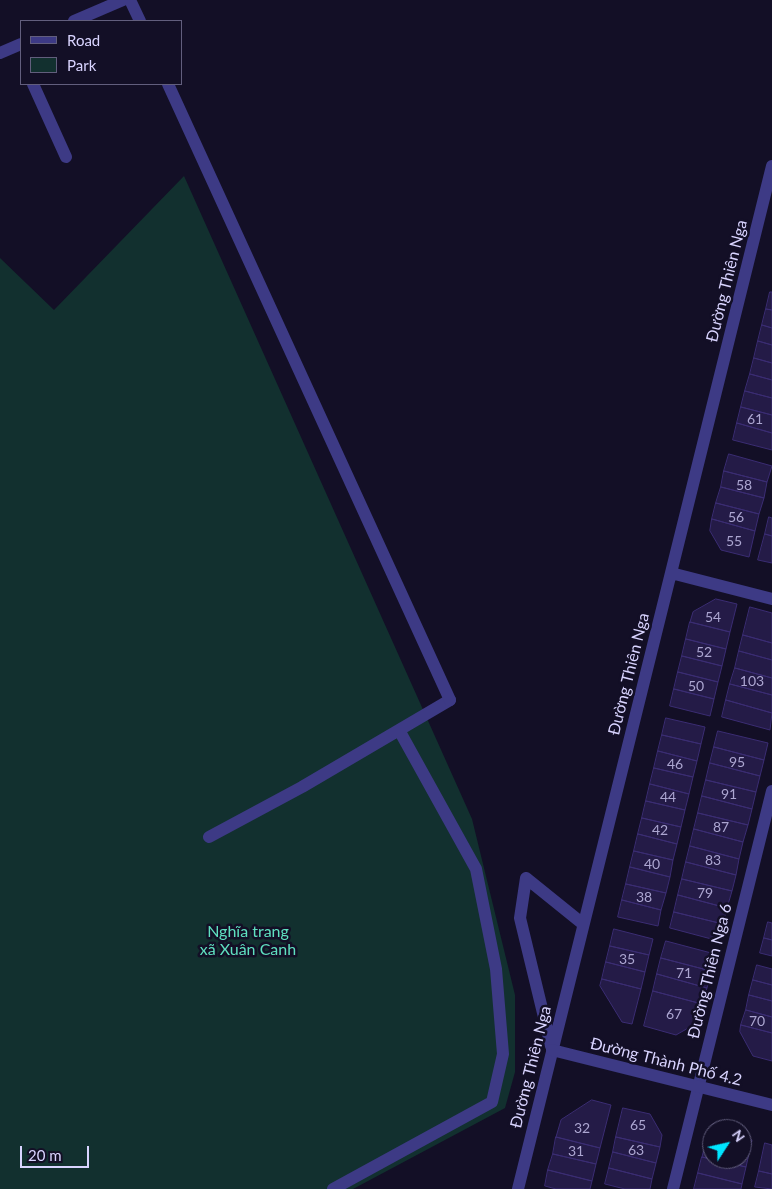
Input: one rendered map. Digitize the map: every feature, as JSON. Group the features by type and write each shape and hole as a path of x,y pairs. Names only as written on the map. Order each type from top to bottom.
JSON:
{"street":[{"path":"76,20 123,0"},
{"path":"130,0 140,20"},
{"path":"0,53 20,50"},
{"path":"33,85 66,157"},
{"path":"168,85 450,700 302,787 209,837"},
{"name":"Đường Thiên Nga","path":"518,1189 772,166"},
{"path":"671,573 772,599"},
{"path":"333,1189 492,1102 503,1054 496,969 476,869 399,730"},
{"name":"Đường Thiên Nga 6","path":"673,1189 772,791"},
{"path":"552,1050 520,918 526,878 583,924"},
{"name":"Đường Thành Phố 4.2","path":"552,1050 772,1105"}],"green space":[{"name":"Nghĩa trang xã Xuân Canh","path":"184,176 472,819 515,995 515,1072 505,1108 353,1189 0,1189 0,258 54,310"}],"building":[{"path":"770,292 772,292 772,310 766,309"},
{"path":"766,309 772,310 772,328 762,325"},
{"path":"762,325 772,328 772,345 758,341"},
{"path":"758,341 772,345 772,363 754,358"},
{"path":"754,358 772,363 772,380 750,374"},
{"path":"750,374 772,380 772,398 745,391"},
{"path":"745,391 772,398 772,415 741,407"},
{"path":"741,407 772,415 772,433 737,423"},
{"path":"737,423 772,433 772,450 733,440"},
{"path":"729,454 772,466 767,482 724,471"},
{"path":"724,471 767,482 764,498 721,487"},
{"path":"721,487 764,498 759,514 716,503"},
{"path":"716,503 759,514 755,531 712,519"},
{"path":"769,517 772,518 772,536 765,534"},
{"path":"712,519 755,531 749,557 721,550 710,531"},
{"path":"765,534 772,536 772,563 758,560"},
{"path":"716,599 737,604 730,632 690,622 693,612"},
{"path":"750,607 772,613 772,643 743,635"},
{"path":"690,622 730,632 726,649 686,639"},
{"path":"743,635 772,643 772,660 739,651"},
{"path":"686,639 726,649 722,666 682,656"},
{"path":"739,651 772,660 772,678 735,668"},
{"path":"682,656 722,666 718,682 678,672"},
{"path":"735,668 772,678 772,695 730,684"},
{"path":"678,672 718,682 714,699 674,689"},
{"path":"730,684 772,695 772,713 726,700"},
{"path":"674,689 714,699 710,716 670,706"},
{"path":"726,700 772,713 770,730 722,717"},
{"path":"666,718 705,727 701,744 662,735"},
{"path":"718,731 768,743 764,760 714,747"},
{"path":"662,735 701,744 697,761 658,751"},
{"path":"714,747 764,760 760,776 710,763"},
{"path":"658,751 697,761 693,777 654,768"},
{"path":"710,763 760,776 756,792 706,780"},
{"path":"654,768 693,777 689,794 650,784"},
{"path":"706,780 756,792 752,809 702,796"},
{"path":"650,784 689,794 685,810 646,801"},
{"path":"702,796 752,809 748,825 698,813"},
{"path":"646,801 685,810 681,827 642,818"},
{"path":"698,813 748,825 743,842 694,829"},
{"path":"642,818 681,827 677,844 638,834"},
{"path":"694,829 743,842 739,859 690,846"},
{"path":"638,834 677,844 673,860 634,851"},
{"path":"690,846 739,859 736,875 686,862"},
{"path":"634,851 673,860 670,877 630,867"},
{"path":"686,862 736,875 732,891 682,879"},
{"path":"630,867 670,877 666,893 626,884"},
{"path":"682,879 732,891 727,908 678,895"},
{"path":"626,884 666,893 661,910 622,900"},
{"path":"678,895 727,908 723,924 674,912"},
{"path":"622,900 661,910 658,926 618,917"},
{"path":"674,912 723,924 719,941 670,928"},
{"path":"768,922 772,923 772,940 764,938"},
{"path":"614,929 653,939 649,955 610,946"},
{"path":"764,938 772,940 772,956 760,953"},
{"path":"666,941 715,954 711,971 661,958"},
{"path":"610,946 649,955 645,972 606,962"},
{"path":"661,958 711,971 707,988 657,974"},
{"path":"606,962 645,972 641,989 602,979"},
{"path":"757,965 772,969 772,985 753,980"},
{"path":"657,974 707,988 702,1004 653,991"},
{"path":"602,979 641,989 632,1024 622,1022 600,986"},
{"path":"753,980 772,985 772,1001 749,995"},
{"path":"653,991 702,1004 697,1023 676,1035 644,1026"},
{"path":"749,995 772,1001 772,1017 746,1010"},
{"path":"746,1010 772,1017 772,1033 741,1025"},
{"path":"741,1025 772,1033 772,1061 753,1056 740,1032"},
{"path":"592,1100 611,1105 600,1148 556,1137 561,1120"},
{"path":"623,1108 650,1114 662,1135 660,1147 616,1137"},
{"path":"556,1137 600,1148 596,1164 553,1154"},
{"path":"616,1137 660,1147 656,1163 613,1152"},
{"path":"765,1143 772,1145 772,1174 759,1171"},
{"path":"613,1152 656,1163 652,1179 609,1168"},
{"path":"553,1154 596,1164 592,1181 548,1170"},
{"path":"702,1157 702,1169 746,1169 742,1184 698,1173"},
{"path":"609,1168 652,1179 650,1189 625,1189 605,1184"},
{"path":"548,1170 592,1181 590,1189 556,1189 545,1186"},
{"path":"759,1171 772,1174 772,1189 755,1187"},
{"path":"698,1173 742,1184 741,1189 694,1189"}]}
